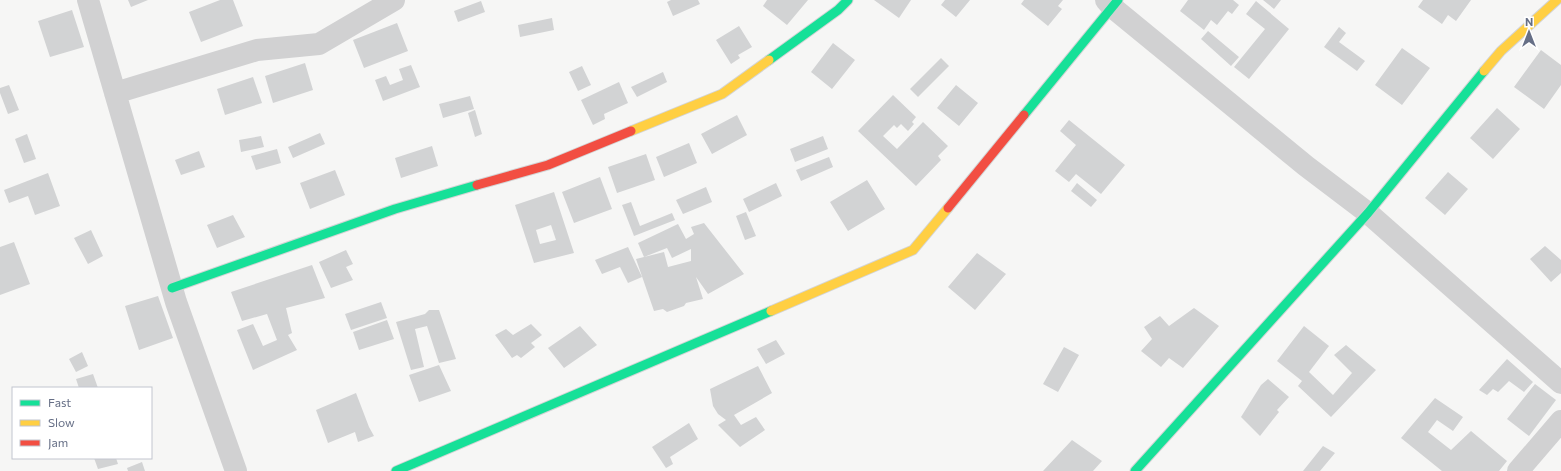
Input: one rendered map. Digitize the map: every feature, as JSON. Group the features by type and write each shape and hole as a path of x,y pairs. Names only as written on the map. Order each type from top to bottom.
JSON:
{"street":[{"path":"88,0 172,288 236,471"},
{"path":"115,93 257,50 318,44 394,0"},
{"path":"172,288 395,209 548,165 722,94 838,10 848,0"},
{"path":"1135,471 1368,213 1501,51 1557,0"},
{"path":"396,471 913,250 1112,2 1306,166 1368,213 1561,383"},
{"path":"1518,471 1561,421"}],"building":[{"path":"128,0 148,0 131,7"},
{"path":"220,0 233,0 243,26 201,42 189,12"},
{"path":"671,0 698,0 700,4 673,16 667,2"},
{"path":"767,0 808,0 787,25 763,6"},
{"path":"874,0 911,0 899,18"},
{"path":"945,0 970,0 956,17 941,5"},
{"path":"1024,0 1063,0 1058,6 1062,9 1048,26 1021,4"},
{"path":"1188,0 1233,0 1239,5 1232,14 1228,11 1217,25 1211,20 1204,30 1180,11"},
{"path":"1263,0 1281,0 1274,9"},
{"path":"1423,0 1471,0 1456,21 1448,15 1442,24 1418,7"},
{"path":"481,1 485,12 458,22 454,11"},
{"path":"1256,1 1289,29 1249,79 1234,67 1265,29 1246,14"},
{"path":"72,10 84,47 50,57 38,21"},
{"path":"552,18 554,30 520,37 518,25"},
{"path":"397,23 408,51 364,68 353,40"},
{"path":"739,26 752,47 738,55 740,58 731,64 716,40"},
{"path":"1339,27 1346,33 1339,42 1365,61 1357,71 1324,47"},
{"path":"1208,31 1239,57 1231,66 1201,39"},
{"path":"833,43 855,60 832,89 811,72"},
{"path":"1402,48 1430,68 1402,105 1375,85"},
{"path":"1541,50 1561,65 1561,85 1544,109 1514,87"},
{"path":"941,58 949,66 918,97 910,89"},
{"path":"305,63 313,90 273,103 265,76"},
{"path":"411,65 420,87 383,101 375,80 386,76 390,85 403,80 399,69"},
{"path":"582,66 591,85 578,91 569,72"},
{"path":"663,72 667,82 637,97 631,87"},
{"path":"253,77 262,103 225,115 217,89"},
{"path":"619,82 628,103 604,114 605,119 593,125 581,100"},
{"path":"9,85 19,110 8,114 0,93 0,88"},
{"path":"956,85 978,103 959,126 937,108"},
{"path":"893,95 916,117 912,122 914,124 908,131 901,124 897,128 894,125 883,136 897,149 923,122 948,146 938,156 941,160 916,186 858,131"},
{"path":"470,96 474,109 443,118 439,104"},
{"path":"1497,108 1520,129 1493,159 1470,138"},
{"path":"475,110 482,134 475,137 468,113"},
{"path":"737,115 747,135 712,154 701,134"},
{"path":"1069,120 1125,165 1101,194 1076,174 1069,182 1055,171 1076,145 1060,131"},
{"path":"320,133 325,144 293,158 288,147"},
{"path":"27,134 36,159 24,163 15,139"},
{"path":"261,136 264,147 241,152 239,140"},
{"path":"823,136 828,149 795,162 790,149"},
{"path":"689,143 697,163 664,177 656,157"},
{"path":"432,146 438,166 401,178 395,158"},
{"path":"277,149 281,163 256,170 251,156"},
{"path":"199,151 205,167 181,175 175,160"},
{"path":"646,154 655,180 617,193 608,167"},
{"path":"829,157 833,167 801,181 796,170"},
{"path":"335,170 345,195 310,209 300,183"},
{"path":"1448,172 1468,189 1445,215 1425,198"},
{"path":"48,173 60,206 35,215 28,196 9,203 4,190"},
{"path":"600,177 612,209 574,223 562,192"},
{"path":"867,180 885,209 848,231 830,202"},
{"path":"776,183 782,196 749,212 743,199"},
{"path":"1077,183 1097,200 1091,207 1071,191"},
{"path":"706,187 712,202 683,214 676,200"},
{"path":"554,192 574,253 534,263 515,205","holes":["551,225 556,240 540,244 536,230"]},
{"path":"631,202 640,226 672,213 675,220 634,236 622,205"},
{"path":"746,212 756,236 745,240 736,216"},
{"path":"233,215 245,237 217,248 207,225"},
{"path":"704,223 744,274 708,294 696,277 703,299 686,303 684,306 667,312 663,309 654,311 636,259 644,257 638,243 678,224 686,239 694,234 691,227","holes":["667,248 672,258 691,249 691,261 668,267 664,252 644,257"]},
{"path":"91,230 103,256 88,264 74,238"},
{"path":"14,242 30,284 0,295 0,247"},
{"path":"1545,246 1561,260 1561,273 1551,282 1530,259"},
{"path":"628,247 642,277 628,283 620,267 602,274 595,260"},
{"path":"346,250 353,264 346,267 353,280 331,288 319,262"},
{"path":"977,253 1006,274 975,310 948,287"},
{"path":"312,265 325,298 286,308 292,333 288,335 297,350 253,370 237,330 253,324 263,346 277,340 267,314 242,321 231,292"},
{"path":"158,296 173,338 139,350 125,306"},
{"path":"381,302 387,318 351,330 345,314"},
{"path":"1194,308 1219,326 1183,368 1169,358 1161,367 1141,351 1152,339 1144,327 1160,316 1169,326"},
{"path":"429,310 439,310 456,359 439,363 427,326 415,329 424,367 411,370 396,322 425,314"},
{"path":"387,320 394,339 359,350 353,332"},
{"path":"531,324 542,335 531,343 535,347 521,358 517,355 512,358 495,335 506,329 513,335"},
{"path":"580,326 597,345 564,368 548,348"},
{"path":"1304,326 1329,346 1309,372 1333,395 1352,373 1334,355 1346,345 1376,370 1331,417 1298,386 1302,381 1277,361"},
{"path":"776,340 785,354 766,364 757,349"},
{"path":"1064,347 1079,355 1058,392 1043,384"},
{"path":"82,352 88,366 76,372 69,359"},
{"path":"1507,359 1533,382 1524,392 1509,381 1498,392 1493,389 1487,395 1479,390"},
{"path":"439,365 451,391 419,402 409,375"},
{"path":"758,366 772,393 734,415 741,425 756,417 765,430 740,447 718,425 726,420 718,414 713,406 710,389"},
{"path":"93,374 98,387 79,387 76,379"},
{"path":"1268,379 1289,397 1277,410 1279,412 1260,436 1241,417 1261,385"},
{"path":"1535,384 1556,400 1529,436 1507,419"},
{"path":"356,393 374,436 358,442 355,432 328,443 316,410"},
{"path":"1435,398 1463,417 1453,431 1437,420 1428,432 1451,450 1471,431 1507,461 1499,471 1442,471 1401,438"},
{"path":"689,423 698,439 670,457 673,464 666,468 652,447"},
{"path":"1072,440 1102,461 1093,471 1043,471"},
{"path":"1323,446 1335,453 1320,471 1303,471"},
{"path":"94,459 116,459 118,464 98,469"},
{"path":"142,462 145,471 128,471 127,468"}],"traffic: fast":[{"path":"769,60 838,10 848,0"},
{"path":"1024,115 1118,0"},
{"path":"1135,471 1368,213 1484,71"},
{"path":"172,288 395,209 477,185"},
{"path":"396,471 771,311"}],"traffic: slow":[{"path":"1484,71 1501,51 1557,0"},
{"path":"631,131 722,94 769,60"},
{"path":"771,311 913,250 948,208"}],"traffic: jam":[{"path":"948,208 1024,115"},
{"path":"477,185 548,165 631,131"}]}
